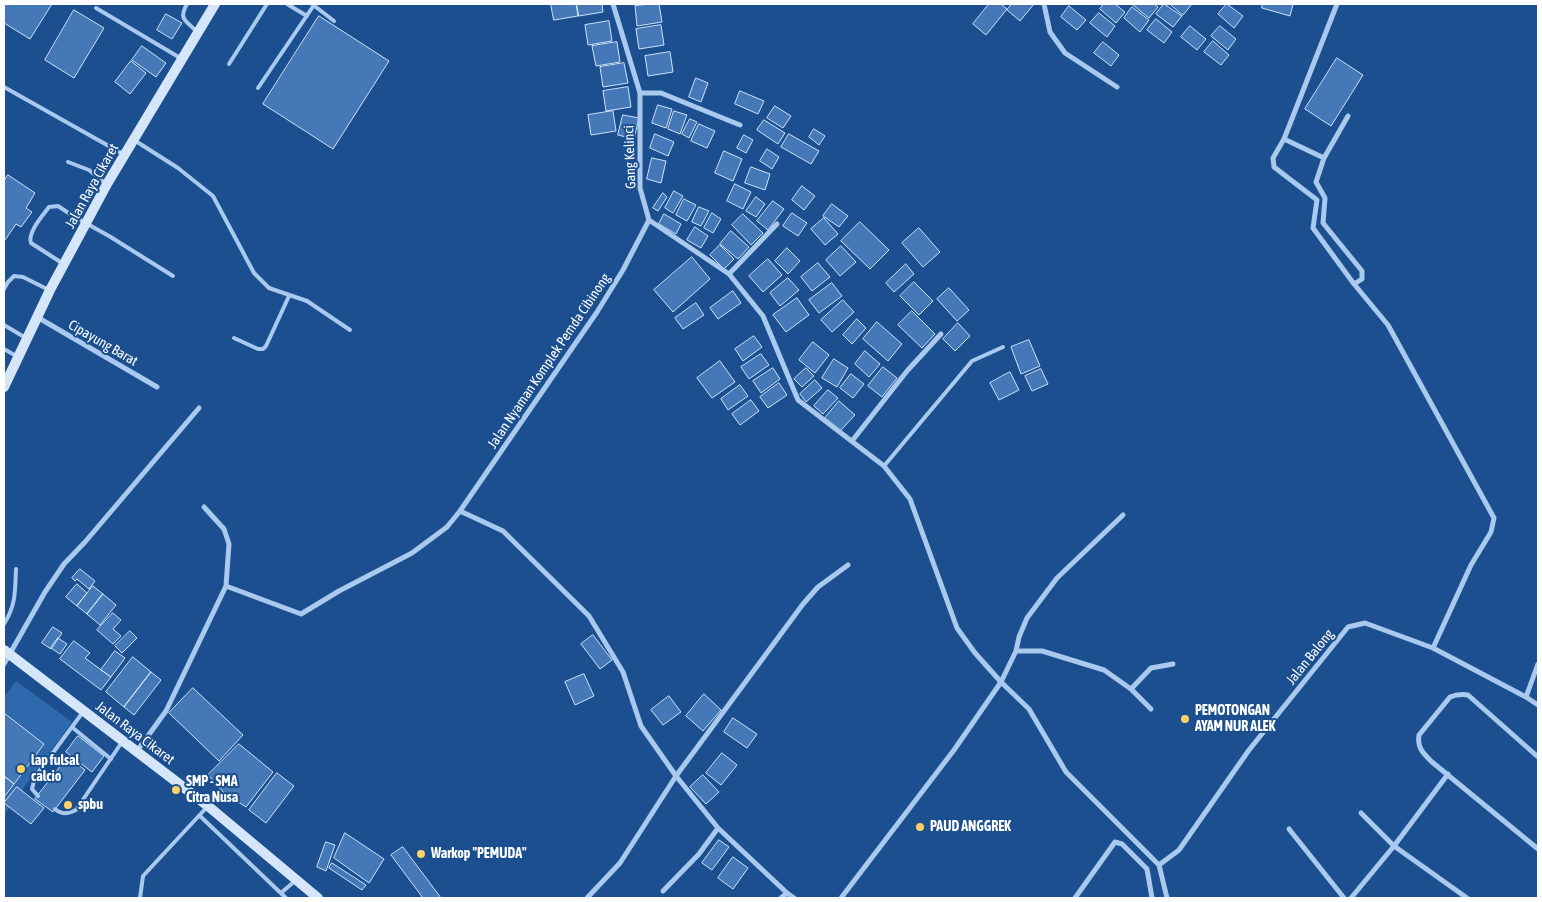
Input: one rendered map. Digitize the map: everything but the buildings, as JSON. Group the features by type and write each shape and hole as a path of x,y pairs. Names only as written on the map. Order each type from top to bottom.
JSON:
{"main road":[{"name":"Jalan Raya Cikaret","path":"4,387 50,290 107,184 215,4"},
{"name":"Jalan Raya Cikaret","path":"7,652 208,806 318,898"}],"street":[{"name":"Gang Kelinci","path":"613,4 640,93 640,188 649,220"},
{"path":"1044,4 1050,32 1065,53 1117,87"},
{"path":"1337,4 1284,139 1274,158 1274,167 1317,200 1313,228 1354,284 1388,324 1494,518 1491,532 1470,565 1433,648"},
{"path":"640,93 661,93 740,124"},
{"path":"1348,116 1324,158 1316,182 1325,198 1324,223 1362,270 1362,278 1354,284"},
{"path":"1284,139 1324,158"},
{"path":"649,220 729,274 763,316 798,400 884,466 910,499 957,628 975,653 1029,709 1066,772 1159,865 1167,898"},
{"name":"Jalan Nyaman Komplek Pemda Cibinong","path":"226,586 301,614 347,587 412,553 447,527 460,511 597,312 623,270 649,220"},
{"path":"729,274 777,224"},
{"name":"Cipayung Barat","path":"37,317 157,388"},
{"path":"852,442 907,371 941,334"},
{"path":"4,664 7,652 64,564 199,408"},
{"path":"137,752 166,711 226,586 229,544 224,529 204,507"},
{"path":"460,511 503,531 589,616 623,672 641,726 676,776 718,828 794,898"},
{"path":"841,898 954,750 1001,682 1016,651 1027,618 1057,578 1123,515"},
{"path":"587,898 620,863 676,776 803,604 818,587 848,565"},
{"name":"Jalan Balong","path":"1159,865 1179,850 1249,750 1348,627 1365,623 1433,648 1538,705"},
{"path":"1016,651 1042,652 1104,670 1131,690 1151,709"},
{"path":"1131,690 1151,668 1173,664"},
{"path":"1526,697 1538,664"},
{"path":"1538,757 1468,695 1455,694 1450,697 1419,735 1418,743 1422,752 1538,849"},
{"path":"1352,898 1448,774"},
{"path":"1361,813 1394,846 1467,898"},
{"path":"663,891 699,854 718,828"},
{"path":"1289,829 1344,898"},
{"path":"1076,898 1115,842 1122,844 1146,869 1152,898"},
{"path":"781,898 787,893"}],"lane":[{"path":"187,4 182,17 198,33"},
{"path":"229,64 267,4"},
{"path":"287,4 307,16"},
{"path":"258,88 307,16 313,4 334,21"},
{"path":"96,8 182,59"},
{"path":"4,94 5,88 125,155"},
{"path":"133,140 178,168 213,196 254,273 269,288 307,301 350,330"},
{"path":"68,162 89,170 107,184"},
{"path":"64,265 31,244 31,234 49,206 58,206 172,276"},
{"path":"4,289 14,276 23,276 50,290"},
{"path":"234,338 258,349 263,349 289,296"},
{"path":"4,326 26,338"},
{"path":"884,466 972,361 1003,347"},
{"path":"4,350 18,357"},
{"path":"4,624 14,604 16,569"},
{"path":"38,796 32,790 35,777 84,711"},
{"path":"73,728 111,759"},
{"path":"55,809 59,813 64,814 69,814 76,810 123,741"},
{"path":"140,898 144,876 208,806"},
{"path":"200,816 286,898"},
{"path":"281,893 296,880"}],"shaded area":[{"name":"lap fulsal calcio","path":"16,681 72,722 4,815 4,697"}],"place":[{"name":"PEMOTONGAN AYAM NUR ALEK","path":"1185,719"},
{"name":"lap fulsal calcio","path":"21,769"},
{"name":"SMP - SMA Citra Nusa","path":"176,790"},
{"name":"spbu","path":"68,805"},
{"name":"PAUD ANGGREK","path":"920,827"},
{"name":"Warkop \"PEMUDA\"","path":"421,854"}]}
